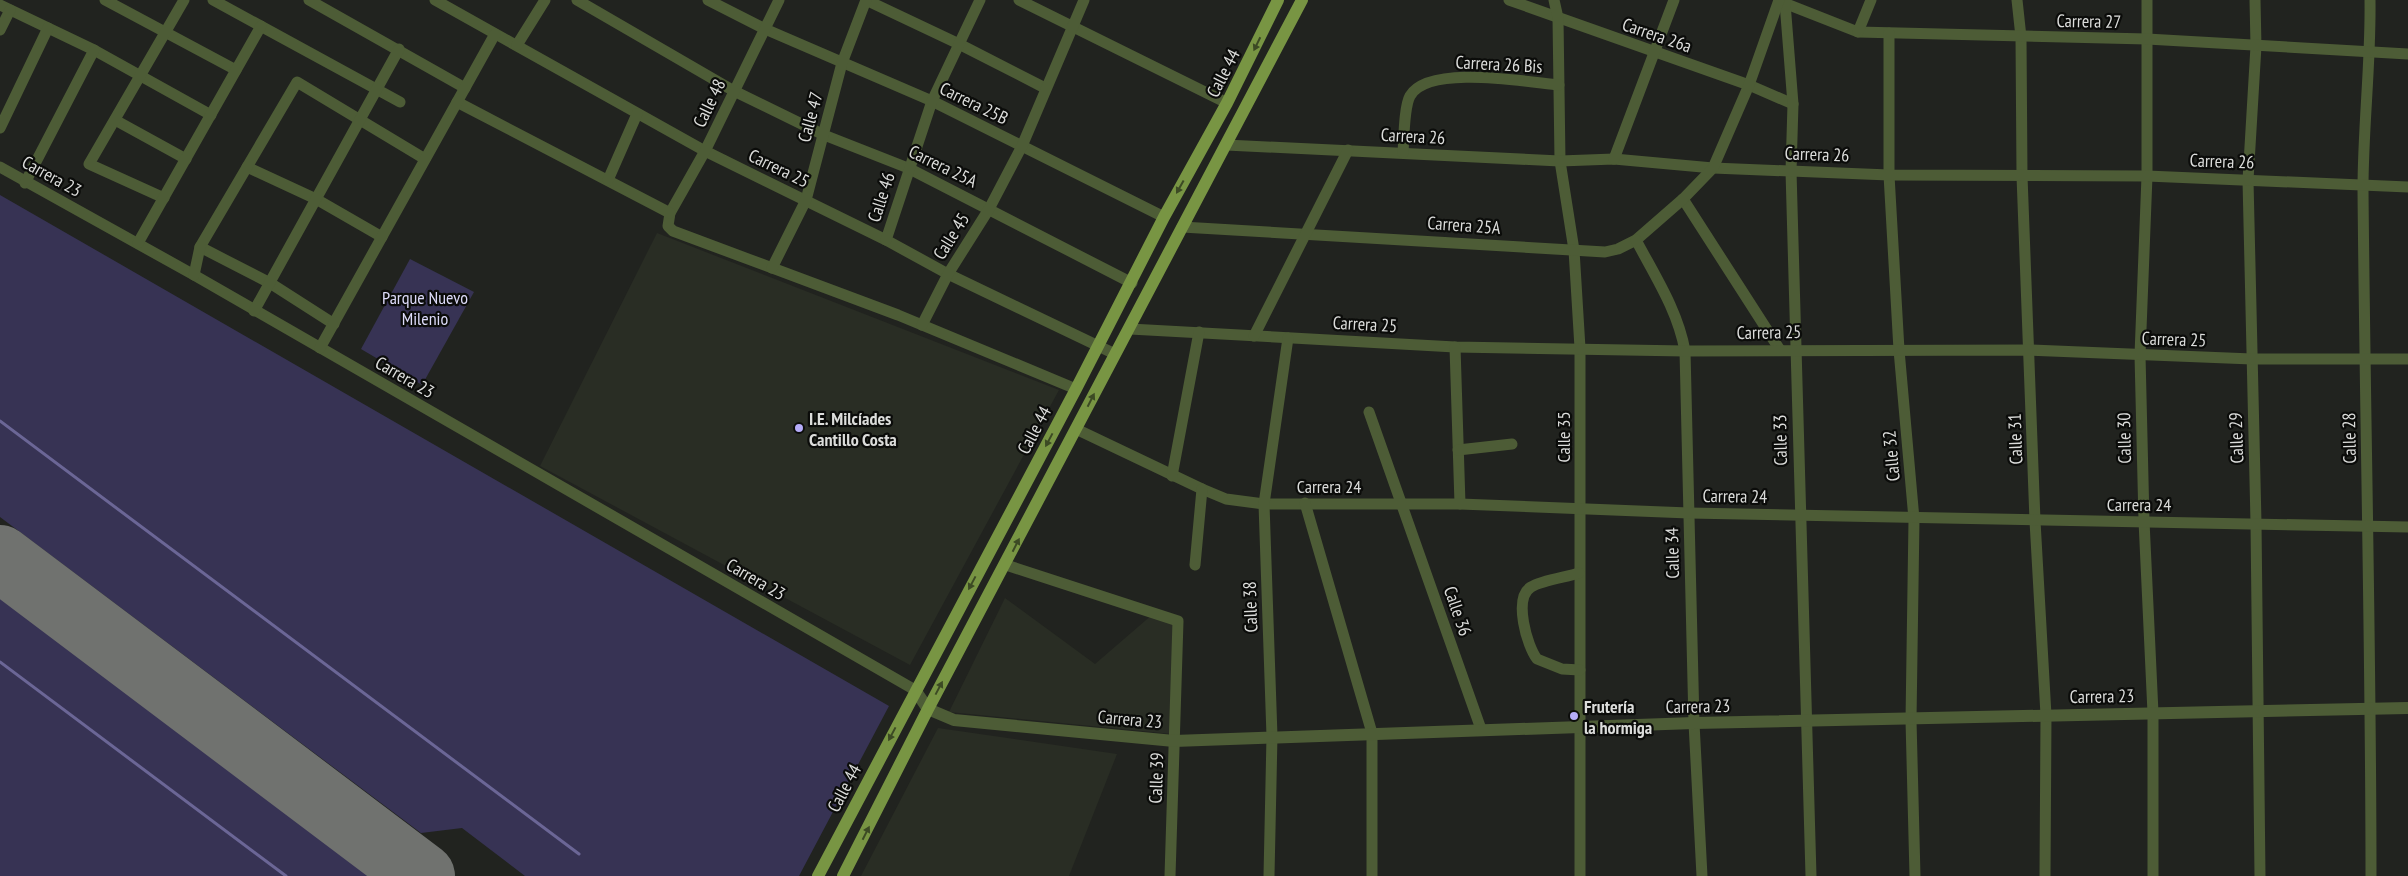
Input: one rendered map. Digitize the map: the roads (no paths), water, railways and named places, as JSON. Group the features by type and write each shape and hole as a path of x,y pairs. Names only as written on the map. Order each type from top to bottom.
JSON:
{"main road":[{"name":"Calle 44","path":"818,876 1076,389 1164,217 1227,103 1278,0"},
{"name":"Calle 44","path":"843,876 928,709 1006,565 1302,0"}],"street":[{"path":"105,0 236,70"},
{"path":"164,198 89,164 184,0"},
{"path":"213,0 378,88 400,102"},
{"path":"309,0 399,49 465,88"},
{"name":"Carrera 25","path":"435,0 705,151 886,240 948,274 1115,354"},
{"path":"517,45 545,0"},
{"name":"Carrera 25A","path":"578,0 734,91 824,135 908,168 1132,282"},
{"name":"Carrera 25B","path":"708,0 765,29 932,101 1164,217"},
{"name":"Calle 48","path":"669,216 705,151 779,0"},
{"path":"866,0 959,44 1045,88"},
{"name":"Calle 47","path":"772,268 806,200 842,63 866,0"},
{"name":"Calle 46","path":"886,240 908,168 932,101 980,0"},
{"path":"1020,0 1227,103"},
{"name":"Calle 45","path":"922,325 948,274 989,208 1022,146 1045,88 1084,0"},
{"name":"Carrera 26a","path":"1509,0 1654,53 1749,85 1793,104"},
{"name":"Calle 35","path":"1554,0 1558,18 1560,161 1574,250 1580,348 1580,670 1578,727 1580,876"},
{"path":"1614,159 1674,0"},
{"path":"1858,32 1871,0"},
{"name":"Calle 31","path":"2018,0 2021,37 2022,176 2035,521 2046,715 2045,876"},
{"name":"Calle 30","path":"2148,0 2147,176 2140,355 2144,521 2153,713 2153,876"},
{"name":"Calle 29","path":"2255,0 2256,46 2248,180 2256,523 2260,876"},
{"name":"Calle 28","path":"2370,0 2370,50 2363,186 2371,709 2371,876"},
{"path":"1713,168 1749,85 1779,1"},
{"name":"Carrera 27","path":"1779,1 1858,32 2147,39 2256,46 2370,50 2408,54"},
{"name":"Calle 33","path":"1779,1 1793,104 1791,171 1795,349 1811,876"},
{"path":"0,30 5,8 94,50 211,115"},
{"path":"138,243 261,26"},
{"path":"0,128 48,28"},
{"name":"Calle 32","path":"1889,33 1889,175 1899,350 1914,518 1911,720 1915,876"},
{"path":"320,348 495,34"},
{"path":"254,312 399,49"},
{"path":"25,182 94,50"},
{"name":"Carrera 26 Bis","path":"1403,153 1409,98 1420,86 1454,77 1559,85"},
{"path":"194,275 200,248 297,82 425,160"},
{"path":"457,102 608,180 669,216 668,226 673,230 898,315 1076,389"},
{"path":"608,180 637,114"},
{"path":"115,120 186,159"},
{"name":"Carrera 26","path":"1226,145 1560,161 1614,159 1713,168 1889,175 2147,176 2408,187"},
{"path":"1254,336 1348,150"},
{"path":"247,166 316,199 382,237"},
{"name":"Carrera 23","path":"0,168 138,243 254,312 320,348 915,690 928,709 954,720 1174,741 1272,736 1694,723 1911,720 2046,715 2408,708"},
{"name":"Carrera 25A","path":"1182,227 1612,251 1636,240 1683,199 1713,168"},
{"path":"1683,199 1780,350"},
{"name":"Calle 34","path":"1636,240 1673,309 1681,329 1685,351 1694,723 1702,876"},
{"path":"200,248 270,283 334,324"},
{"name":"Carrera 25","path":"1130,329 1455,347 1685,351 1795,349 2029,350 2252,359 2408,359"},
{"path":"1172,476 1200,332"},
{"name":"Calle 38","path":"1269,876 1272,736 1264,504 1288,338"},
{"path":"1455,347 1460,504"},
{"name":"Calle 36","path":"1369,412 1403,504 1480,729"},
{"name":"Carrera 24","path":"1076,429 1202,490 1226,498 1264,504 1460,504 1689,513 2408,527"},
{"path":"1458,450 1512,444"},
{"path":"1195,565 1202,490"},
{"path":"1305,503 1372,733 1372,876"},
{"name":"Calle 39","path":"1006,565 1178,621 1170,876"},
{"path":"1580,573 1531,587 1525,593 1522,604 1526,635 1537,659 1562,669 1580,670"}],"waterway":[{"path":"0,421 579,854"},
{"path":"0,662 286,876"}],"place":[{"name":"I.E. Milcíades Cantillo Costa","path":"799,428"},
{"name":"Frutería la hormiga","path":"1574,716"}],"park label":[{"name":"Parque Nuevo Milenio","path":"425,307"}]}
